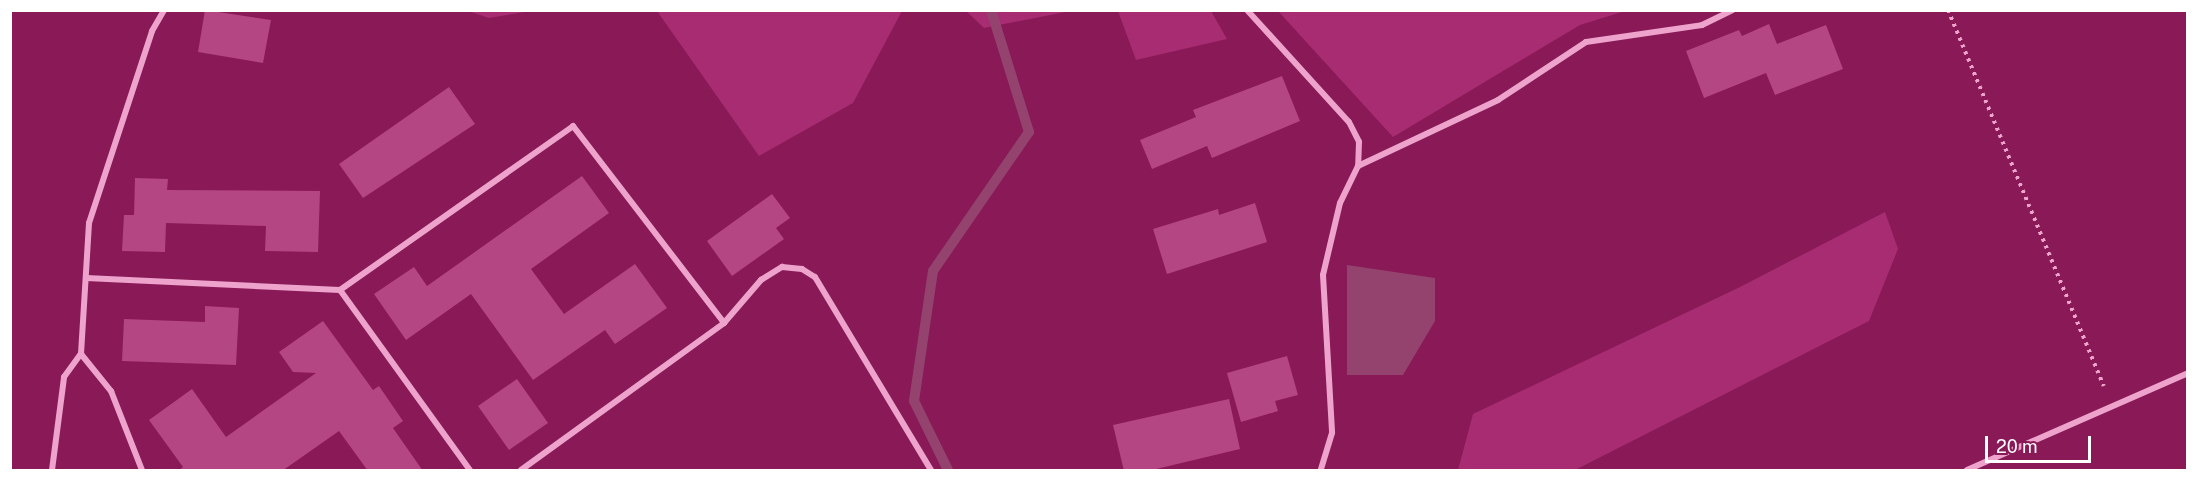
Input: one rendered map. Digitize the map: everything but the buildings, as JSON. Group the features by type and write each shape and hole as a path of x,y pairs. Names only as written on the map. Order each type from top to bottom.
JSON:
{"street":[{"path":"52,471 64,377 81,354 89,223 152,31 164,10"},
{"path":"1247,10 1349,122 1359,142 1358,166 1340,203 1323,275 1332,433 1321,471"},
{"path":"1358,166 1498,100 1586,42 1702,26 1733,10"},
{"path":"86,279 340,290 573,126 724,323"},
{"path":"521,471 724,323 761,280 782,267 802,269 815,277 931,471"},
{"path":"340,290 470,471"},
{"path":"81,354 111,391 142,471"},
{"path":"1967,471 2187,373"}],"path":[{"path":"1948,10 2112,406"}],"shaded area":[{"path":"468,11 531,11 489,18"},
{"path":"657,11 902,11 853,103 759,156"},
{"path":"966,11 1071,11 984,28"},
{"path":"1118,11 1211,11 1227,39 1136,60"},
{"path":"1278,11 1625,11 1580,25 1393,137"},
{"path":"1885,212 1898,249 1869,321 1575,470 1458,470 1473,414 1740,287"},
{"path":"1347,265 1435,278 1435,321 1403,375 1347,375"}],"waterway":[{"path":"948,470 914,401 933,271 1029,132 991,10"}]}
